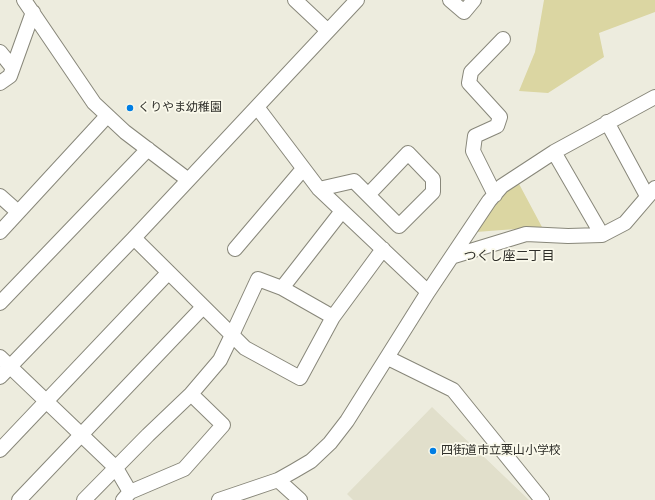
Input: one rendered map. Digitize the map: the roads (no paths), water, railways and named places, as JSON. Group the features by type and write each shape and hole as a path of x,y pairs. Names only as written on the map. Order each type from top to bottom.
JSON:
{"street":[{"path":"24,0 34,12 94,103 107,116 188,179"},
{"path":"296,0 328,31"},
{"path":"0,377 5,362 134,238 357,0"},
{"path":"450,0 464,12 474,0"},
{"path":"0,83 10,76 34,12"},
{"path":"495,195 473,151 475,136 497,126 500,117 469,83 471,72 503,38"},
{"path":"0,52 12,68"},
{"path":"219,500 278,480 311,460 330,443 388,358 428,292 502,186 554,152 655,97"},
{"path":"257,107 319,189 428,292"},
{"path":"0,232 107,116"},
{"path":"454,256 526,234 568,236 602,234 625,223 651,192 607,122"},
{"path":"0,303 148,149"},
{"path":"554,152 602,234"},
{"path":"319,189 354,181 368,195 399,226 433,192 434,179 408,153 368,195"},
{"path":"235,249 303,169"},
{"path":"0,196 18,212"},
{"path":"282,288 342,211"},
{"path":"134,238 168,273 232,334 244,348 300,378 333,317 383,249"},
{"path":"0,450 168,273"},
{"path":"84,500 191,394 220,360 258,279 282,288 333,317"},
{"path":"19,500 203,307"},
{"path":"388,358 453,390 542,500"},
{"path":"5,362 116,468 127,496 184,469 223,425 191,394"},
{"path":"278,480 300,500"}],"place":[{"name":"くりやま幼稚園","path":"130,108"},
{"name":"四街道市立栗山小学校","path":"433,451"}],"district":[{"name":"つくし座二丁目","path":"509,257"}]}
